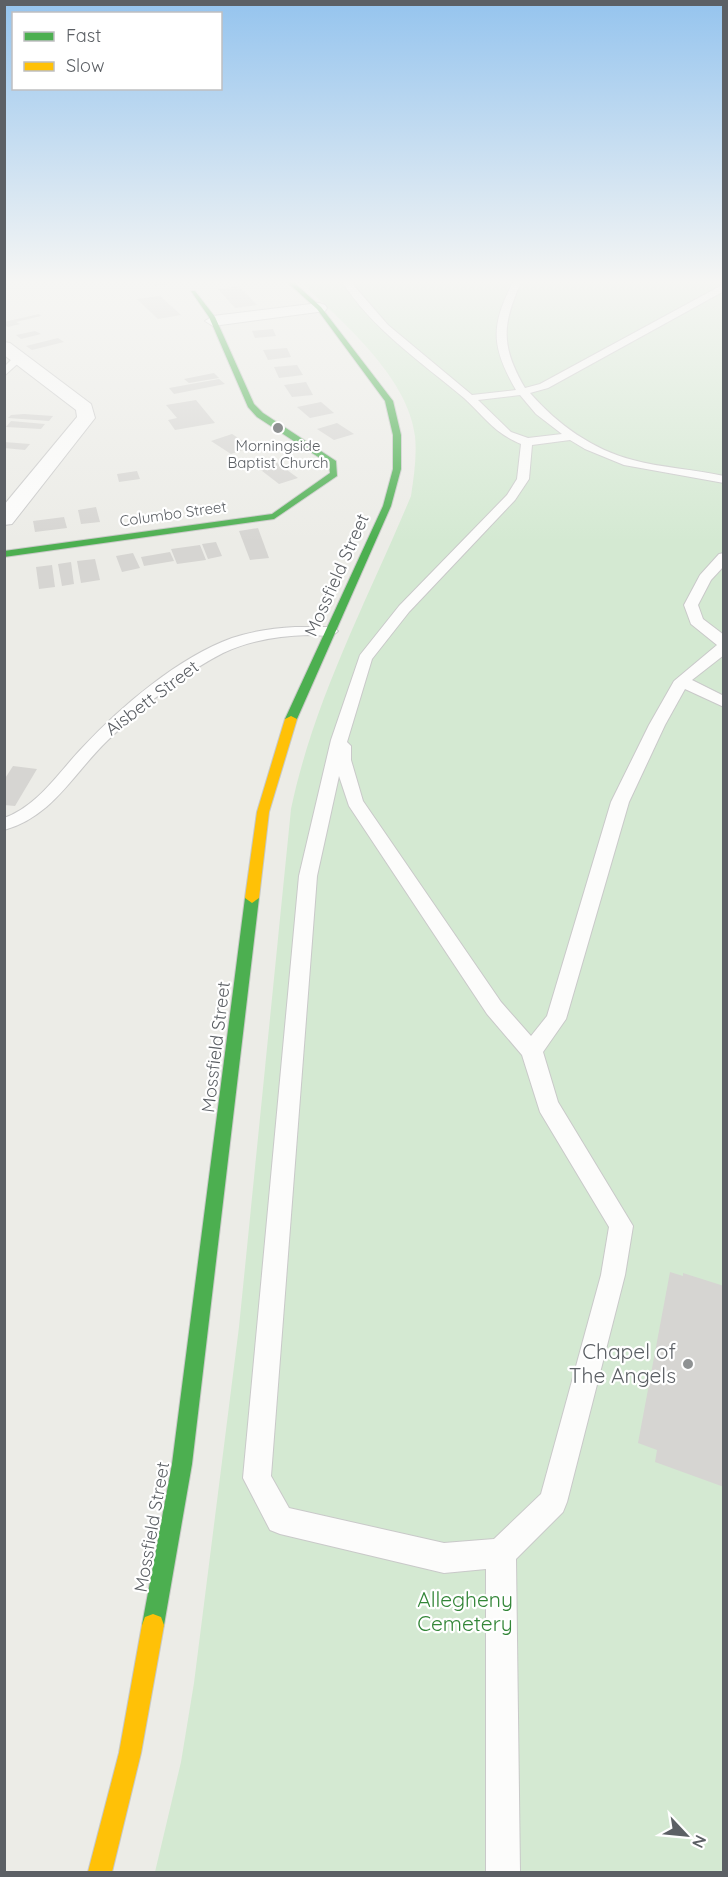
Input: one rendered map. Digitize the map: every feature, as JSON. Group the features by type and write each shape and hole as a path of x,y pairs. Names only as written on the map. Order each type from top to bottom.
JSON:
{"street":[{"path":"4,519 30,484 86,418 85,408 32,368"},
{"name":"Columbo Street","path":"4,554 274,516 334,474 333,463 260,415 251,405 234,368"},
{"name":"Mossfield Street","path":"100,1872 130,1753 182,1464 263,812 286,730 387,506 397,469 397,435 389,401 364,368"}],"lane":[{"path":"434,368 470,398 507,434 527,442 569,437"},
{"path":"508,368 510,375 523,392 549,421 569,437 618,459 723,480"},
{"path":"470,398 523,392 544,386 577,368"},
{"path":"343,728 343,760 355,802 494,1008 532,1051 548,1105 621,1226 613,1275 553,1502 501,1553 444,1558 280,1520 257,1478 308,876 343,728 365,658 404,609 511,497 523,479 527,442"},
{"path":"707,475 723,473"},
{"path":"532,1051 555,1019 620,802 657,725 682,681 723,645 696,621 691,605 705,578 723,557"},
{"name":"Aisbett Street","path":"4,824 30,814 98,740 155,692 212,653 238,641 269,633 305,630 331,631"},
{"path":"682,681 723,702"},
{"path":"501,1553 503,1872"}],"green space":[{"name":"Allegheny Cemetery","path":"383,368 723,368 723,1872 155,1872 181,1762 194,1683 239,1327 291,809 313,728 411,496 416,451 415,436 410,414 400,392"}],"building":[{"path":"274,368 299,368 303,375 279,378"},
{"path":"214,373 219,378 189,383 184,379"},
{"path":"219,379 225,384 174,394 169,388"},
{"path":"306,382 313,395 292,397 284,385"},
{"path":"196,400 215,423 175,430 168,420 177,418 166,405"},
{"path":"321,402 334,413 310,418 297,407"},
{"path":"11,415 53,416 49,421 8,418"},
{"path":"11,421 45,424 41,429 6,427"},
{"path":"337,423 354,434 334,440 317,429"},
{"path":"232,434 252,447 231,454 211,441"},
{"path":"4,442 30,444 25,450 4,448"},
{"path":"272,459 298,478 279,484 253,464"},
{"path":"137,471 140,479 119,482 117,474"},
{"path":"96,507 100,522 81,524 78,510"},
{"path":"64,517 67,528 35,532 33,521"},
{"path":"258,528 269,558 250,560 239,531"},
{"path":"216,542 222,556 208,559 202,544"},
{"path":"200,545 206,560 177,564 171,549"},
{"path":"170,552 174,561 144,566 141,557"},
{"path":"133,553 140,568 122,572 116,556"},
{"path":"95,559 100,580 81,583 77,561"},
{"path":"71,562 74,584 62,586 58,564"},
{"path":"52,565 55,587 39,589 36,567"},
{"path":"13,766 37,769 15,806 4,805 4,780"},
{"name":"Chapel of The Angels","path":"670,1272 683,1276 683,1273 724,1286 724,1487 655,1462 657,1450 638,1443"}],"traffic: fast":[{"path":"4,554 274,516 334,474 333,463 260,415 251,405 234,368"},
{"path":"291,719 387,506 397,469 397,435 389,401 364,368"},
{"path":"153,1625 182,1464 252,898"}],"traffic: slow":[{"path":"252,898 263,812 291,719"},
{"path":"100,1872 130,1753 153,1625"}],"place":[{"name":"Morningside Baptist Church","path":"278,428"},
{"name":"Chapel of The Angels","path":"688,1364"}]}
